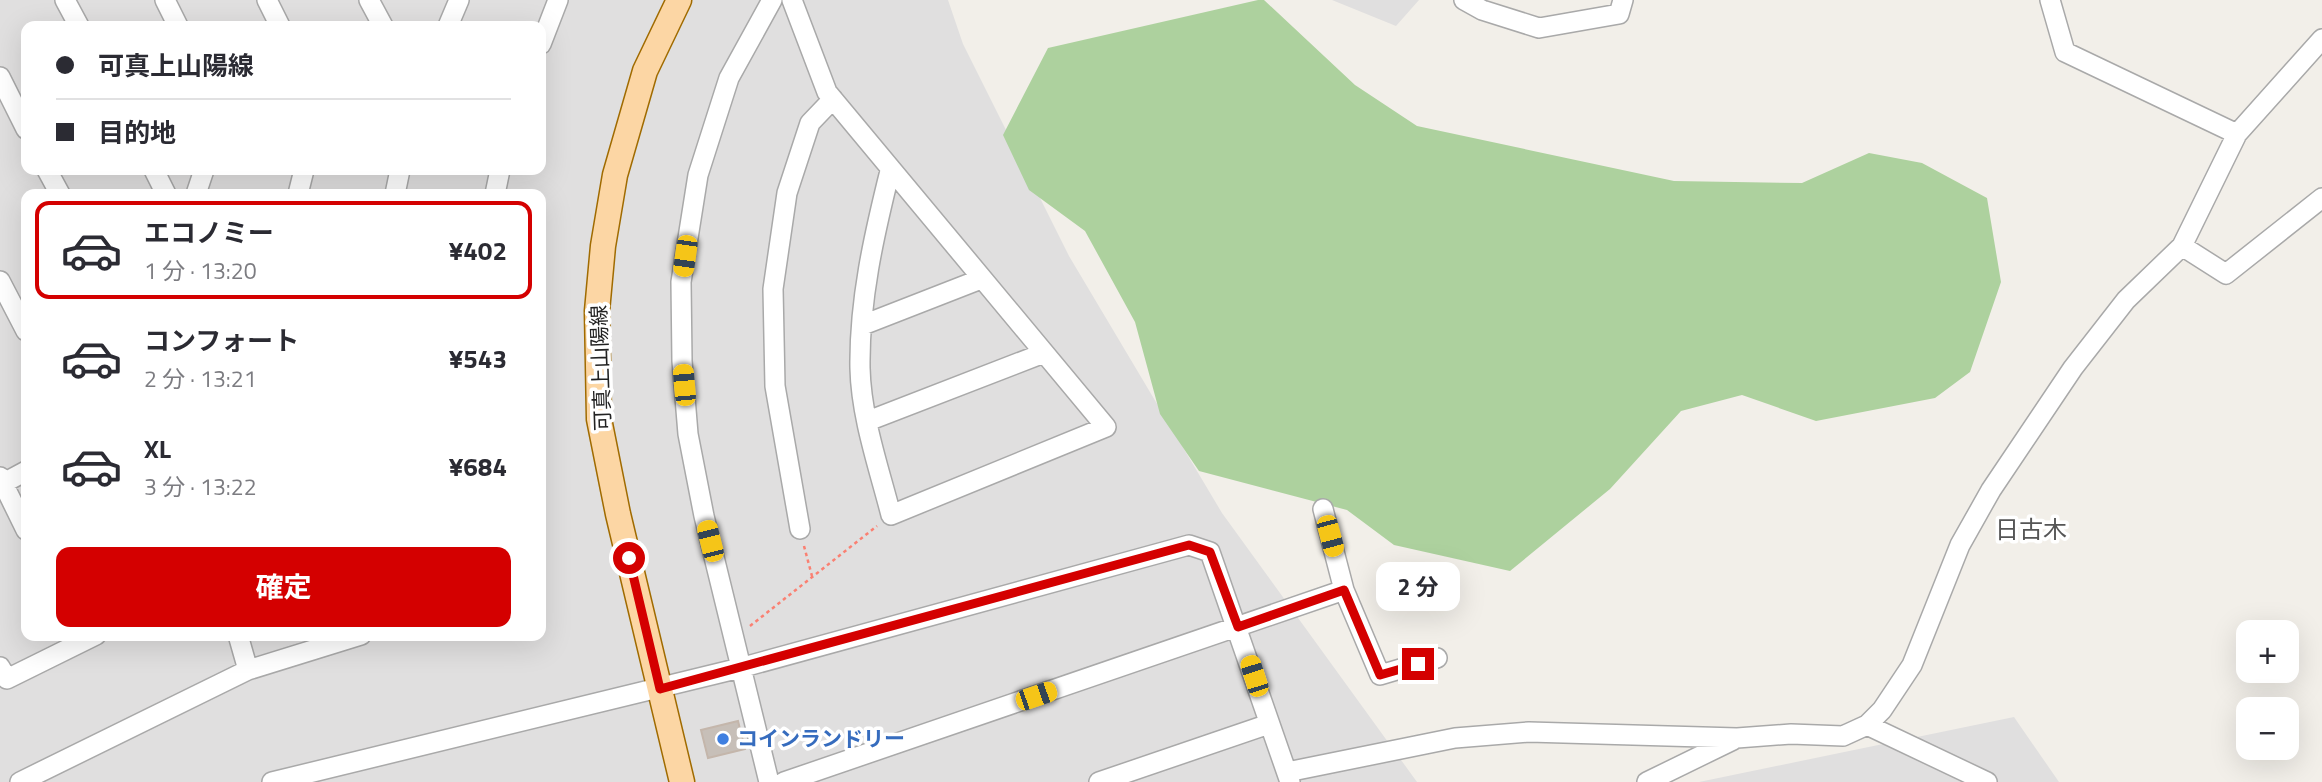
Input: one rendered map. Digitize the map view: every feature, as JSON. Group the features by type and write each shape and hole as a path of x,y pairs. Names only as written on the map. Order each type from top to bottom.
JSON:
{"main road":[{"name":"可真上山陽線","path":"679,0 645,71 618,163 603,246 597,312 600,419 618,514 682,782"}],"street":[{"path":"65,0 76,21"},
{"path":"165,0 176,21"},
{"path":"267,0 278,21"},
{"path":"369,0 380,21"},
{"path":"450,21 459,0"},
{"path":"546,31 558,0"},
{"path":"769,782 740,668 688,434 682,361 681,282 702,163 729,78 772,0"},
{"path":"792,0 827,92 890,171 1106,427 891,516 868,421 860,369 870,250 890,171"},
{"path":"1464,0 1482,10 1539,28 1619,15 1623,0"},
{"path":"2050,0 2065,52 2237,134"},
{"path":"272,782 422,743 660,689 1189,545 1210,552 1288,777 1455,738 1517,733 1737,738 1791,734 1843,736 1867,725 1882,710 1912,665 1960,545 1991,490 2073,368 2126,300 2182,246 2237,134 2322,39"},
{"path":"0,77 21,119"},
{"path":"800,529 775,386 773,289 787,193 810,123 833,99"},
{"path":"2182,246 2226,274 2322,198"},
{"path":"863,325 981,279"},
{"path":"0,281 21,321"},
{"path":"868,421 1044,354"},
{"path":"21,473 1,482 21,520"},
{"path":"1323,509 1344,590 1380,675 1437,658"},
{"path":"784,782 1344,590"},
{"path":"0,667 7,679 84,641"},
{"path":"240,641 248,670"},
{"path":"20,782 248,670 342,641"},
{"path":"1099,782 1269,724"},
{"path":"1867,725 1987,782"},
{"path":"1647,782 1737,738"}],"path":[{"path":"734,639 891,516"},
{"path":"800,529 812,576"}],"shaded area":[{"path":"0,0 948,0 963,44 1069,256 1222,513 1417,782 0,782"},
{"path":"1332,0 1419,0 1396,26"},
{"path":"2014,717 2059,782 1699,782"}],"green space":[{"path":"1264,0 1355,85 1417,126 1674,181 1802,183 1869,153 1922,163 1987,198 2001,282 1970,372 1935,398 1816,421 1742,395 1681,411 1610,489 1510,571 1394,545 1347,510 1199,471 1160,414 1135,322 1085,231 1029,190 1003,135 1048,48"}],"building":[{"name":"コインランドリー","path":"738,721 745,749 708,758 701,730"}],"place":[{"name":"コインランドリー","path":"723,739"}],"district":[{"name":"日古木","path":"2031,530"}],"route":[{"path":"629,558 660,689 1189,545 1210,552 1238,627 1344,590 1380,675 1418,664"}]}
